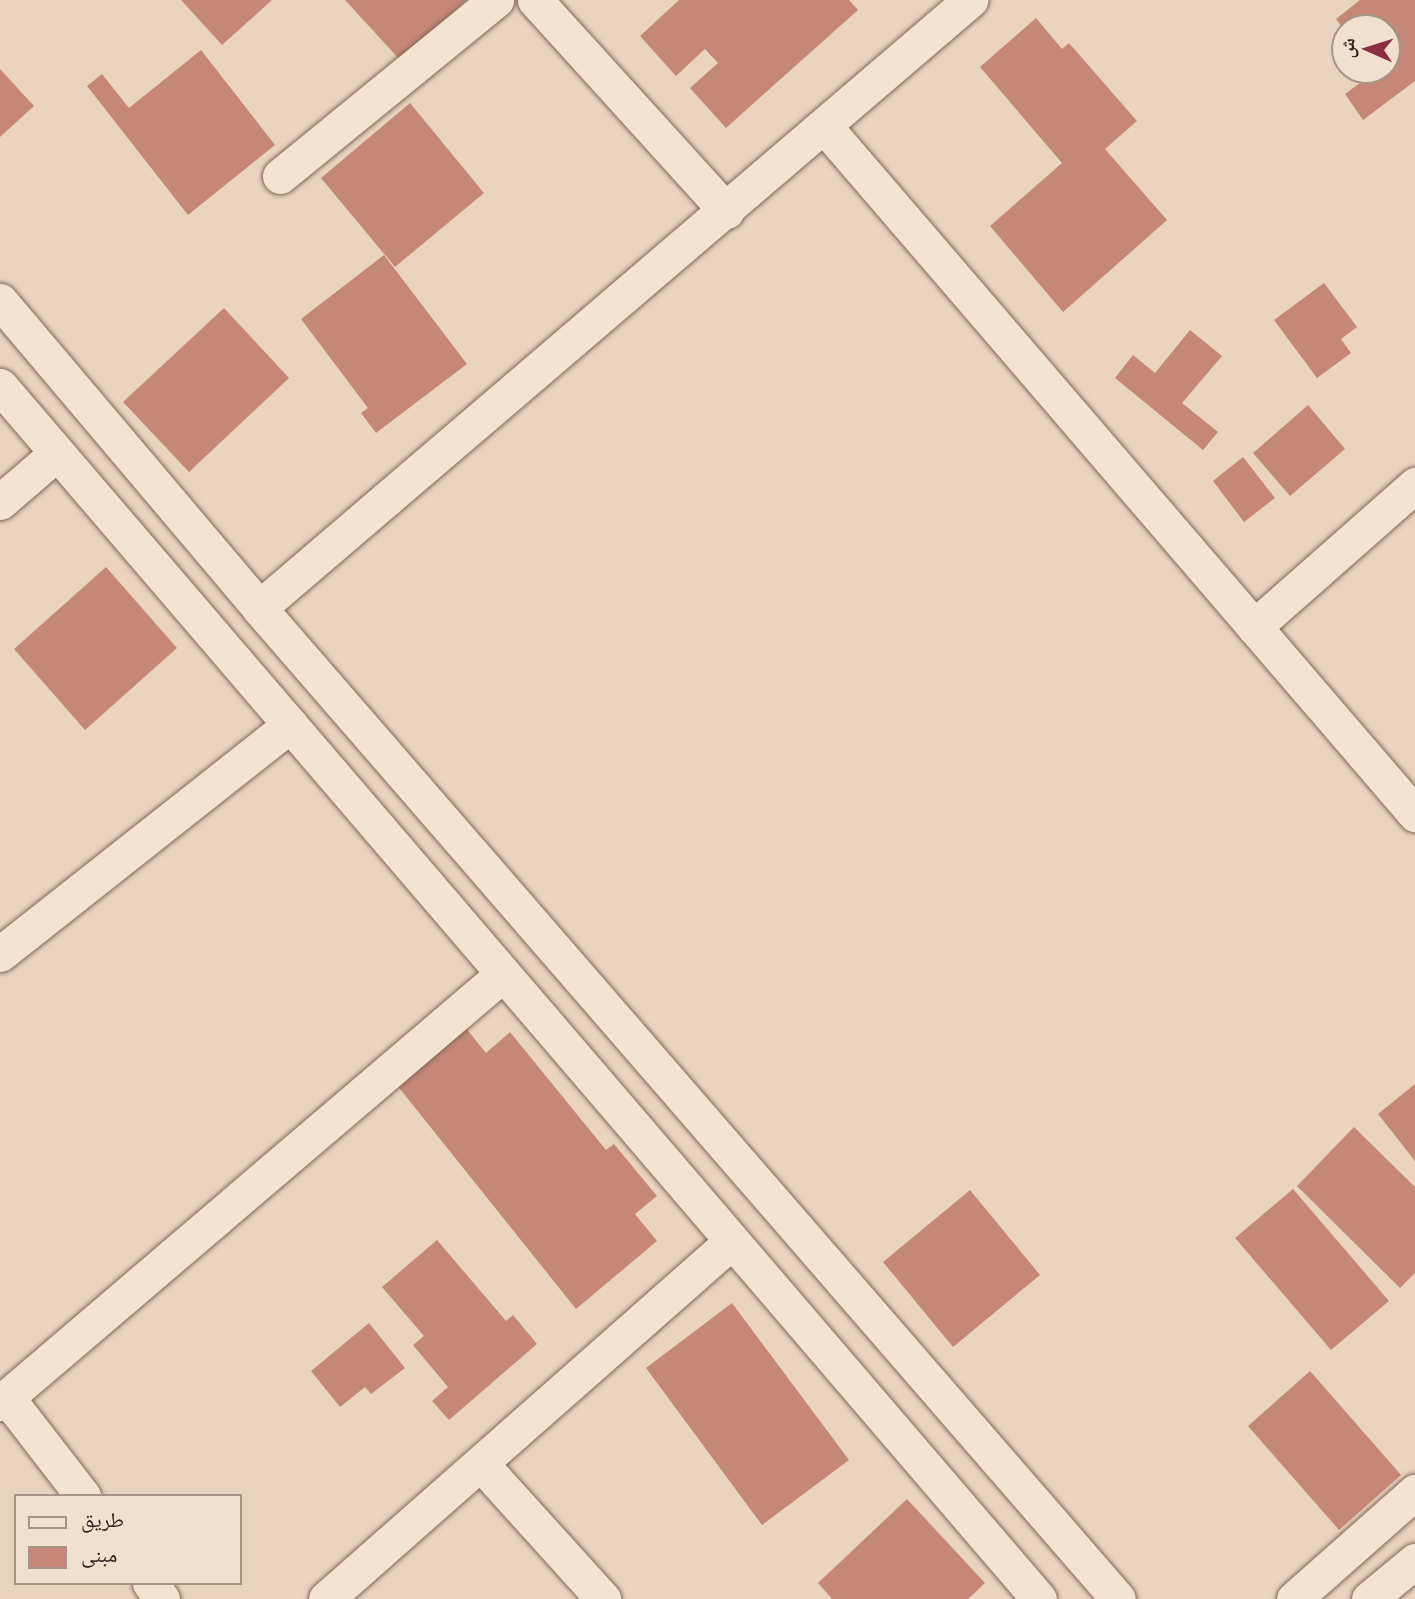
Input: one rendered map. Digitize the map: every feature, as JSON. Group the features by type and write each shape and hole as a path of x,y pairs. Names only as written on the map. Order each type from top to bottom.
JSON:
{"street":[{"path":"280,176 496,0"},
{"path":"534,0 726,211"},
{"path":"259,608 825,127 970,0"},
{"path":"825,127 1415,814"},
{"path":"0,301 259,608 1118,1599"},
{"path":"0,386 1039,1599"},
{"path":"0,502 57,453"},
{"path":"1254,627 1415,485"},
{"path":"0,954 290,725"},
{"path":"81,1494 4,1401 503,974"},
{"path":"326,1599 482,1465 732,1241"},
{"path":"482,1465 603,1599"},
{"path":"1294,1599 1415,1492"},
{"path":"1368,1599 1415,1561"},
{"path":"1326,1570 1352,1599"}],"building":[{"path":"181,0 272,0 222,45"},
{"path":"345,0 466,0 401,61"},
{"path":"679,0 849,0 858,10 726,128 690,88 718,63 705,49 676,76 640,36"},
{"path":"1360,0 1415,0 1415,81 1363,120 1345,94 1358,84 1401,84 1401,14 1342,14"},
{"path":"1036,18 1062,49 1069,43 1137,121 1105,149 1167,220 1063,312 990,226 1062,163 980,67"},
{"path":"201,50 275,145 188,215 87,86 102,74 129,108"},
{"path":"0,69 34,106 0,137"},
{"path":"410,103 484,193 395,267 321,178"},
{"path":"384,255 467,364 376,433 361,413 368,408 301,319"},
{"path":"1324,283 1357,327 1341,339 1351,353 1317,378 1274,320"},
{"path":"224,308 289,378 189,472 123,402"},
{"path":"1190,330 1222,356 1182,403 1218,432 1203,450 1115,378 1133,355 1155,373"},
{"path":"1308,405 1345,449 1290,496 1253,453"},
{"path":"1243,457 1275,498 1244,522 1213,481"},
{"path":"106,567 177,648 85,730 14,649"},
{"path":"465,1027 486,1053 510,1032 606,1150 614,1144 657,1196 635,1214 657,1241 576,1309 396,1084"},
{"path":"1415,1084 1415,1161 1378,1114"},
{"path":"1354,1127 1415,1187 1415,1273 1400,1288 1297,1186"},
{"path":"1293,1189 1389,1301 1331,1350 1235,1238"},
{"path":"970,1190 1040,1275 953,1347 883,1262"},
{"path":"437,1240 506,1321 513,1315 537,1344 449,1420 432,1401 448,1387 413,1345 424,1336 382,1287"},
{"path":"732,1303 849,1460 762,1525 646,1368"},
{"path":"369,1323 405,1368 371,1394 365,1387 340,1407 311,1371"},
{"path":"1310,1371 1401,1475 1339,1530 1248,1426"},
{"path":"907,1499 985,1583 968,1599 832,1599 818,1583"}]}
